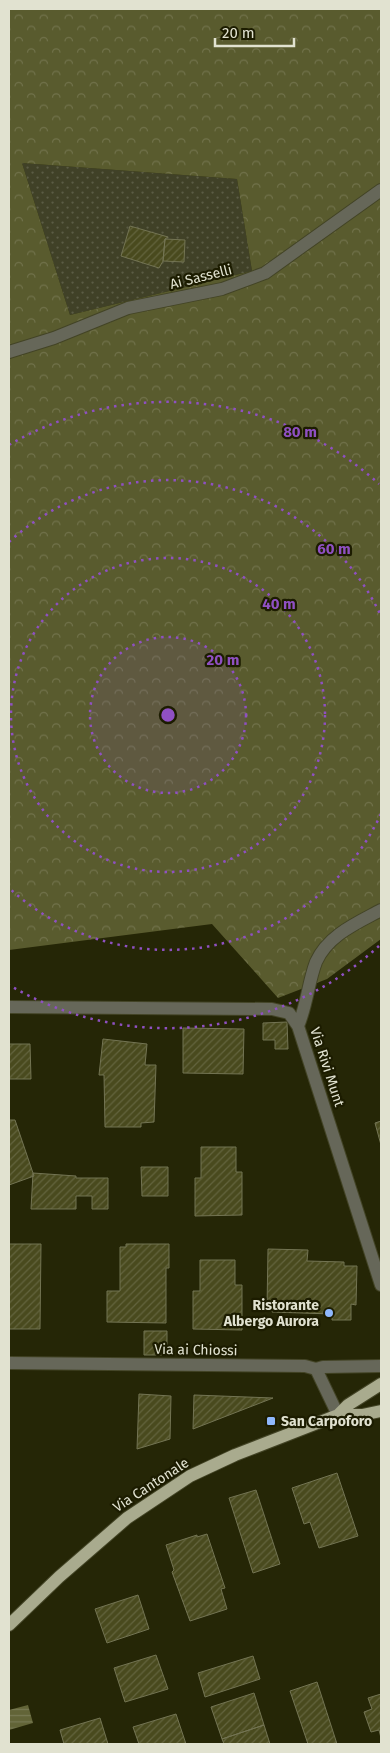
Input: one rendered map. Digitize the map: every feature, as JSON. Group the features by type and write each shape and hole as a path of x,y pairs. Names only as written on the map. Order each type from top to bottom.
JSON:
{"main road":[{"name":"Via Cantonale","path":"338,1415 348,1405 381,1384"},
{"name":"Via Cantonale","path":"9,1625 96,1544 159,1495 210,1466 338,1415 362,1415 381,1411"}],"street":[{"name":"Ai Sasselli","path":"9,352 54,338 128,308 222,289 265,272 381,190"},
{"path":"298,1026 306,1009 316,962 323,951 331,940 343,931 381,910"},
{"name":"Via Rivi Munt","path":"9,1007 272,1009 289,1014 298,1026 381,1285"},
{"name":"Via ai Chiossi","path":"9,1364 305,1366 316,1369 323,1367 381,1366"},
{"path":"316,1369 338,1415"}],"shaded area":[{"path":"22,163 237,179 252,271 70,315"},
{"path":"28,1705 33,1723 9,1730 9,1710"}],"green space":[{"path":"9,9 381,9 381,939 327,979 278,998 212,924 9,950","holes":["22,163 237,179 252,271 70,315"]}],"building":[{"path":"130,226 168,237 165,239 163,261 159,268 121,256"},
{"path":"165,239 185,240 184,262 163,261"},
{"path":"287,1022 288,1049 275,1049 275,1040 263,1040 263,1023"},
{"path":"183,1028 244,1029 243,1074 183,1073"},
{"path":"103,1039 147,1044 145,1065 156,1065 154,1122 141,1123 141,1127 105,1127 104,1075 99,1075"},
{"path":"9,1044 30,1044 31,1079 9,1079"},
{"path":"9,1120 15,1120 34,1176 9,1185"},
{"path":"381,1121 381,1145 375,1123"},
{"path":"201,1147 236,1147 236,1172 242,1172 242,1215 195,1216 195,1178 201,1178"},
{"path":"141,1167 168,1167 168,1196 142,1196"},
{"path":"33,1173 76,1176 76,1178 108,1178 108,1209 92,1209 92,1196 76,1196 76,1209 31,1209"},
{"path":"9,1244 41,1244 40,1329 9,1329"},
{"path":"126,1244 169,1244 169,1268 166,1268 166,1323 107,1322 107,1291 120,1291 120,1247 126,1247"},
{"path":"268,1249 308,1250 307,1261 344,1262 344,1266 357,1266 356,1305 351,1304 351,1320 332,1320 332,1314 272,1312 272,1309 267,1309"},
{"path":"200,1260 235,1260 235,1285 242,1285 242,1330 193,1329 193,1291 200,1291"},
{"path":"144,1331 167,1331 167,1355 144,1355"},
{"path":"139,1394 171,1396 170,1439 137,1449"},
{"path":"194,1395 273,1398 193,1429"},
{"path":"337,1473 358,1536 319,1548 310,1522 304,1524 292,1488"},
{"path":"256,1490 280,1564 253,1573 229,1498"},
{"path":"207,1534 225,1588 221,1589 227,1609 190,1621 172,1572 174,1570 166,1545 197,1535 197,1537"},
{"path":"138,1595 149,1629 107,1643 95,1609"},
{"path":"156,1655 168,1689 125,1702 114,1668"},
{"path":"253,1656 260,1679 205,1697 198,1673"},
{"path":"317,1682 337,1744 308,1744 290,1691"},
{"path":"254,1693 264,1725 222,1739 211,1707"},
{"path":"381,1694 381,1738 379,1730 371,1732 364,1712 372,1709 368,1698"},
{"path":"176,1714 186,1744 139,1744 133,1727"},
{"path":"100,1718 108,1744 64,1744 60,1730"},
{"path":"264,1725 270,1744 224,1744 222,1739"}],"place":[{"name":"Ristorante Albergo Aurora","path":"329,1313"},
{"name":"San Carpoforo","path":"271,1421"}]}
